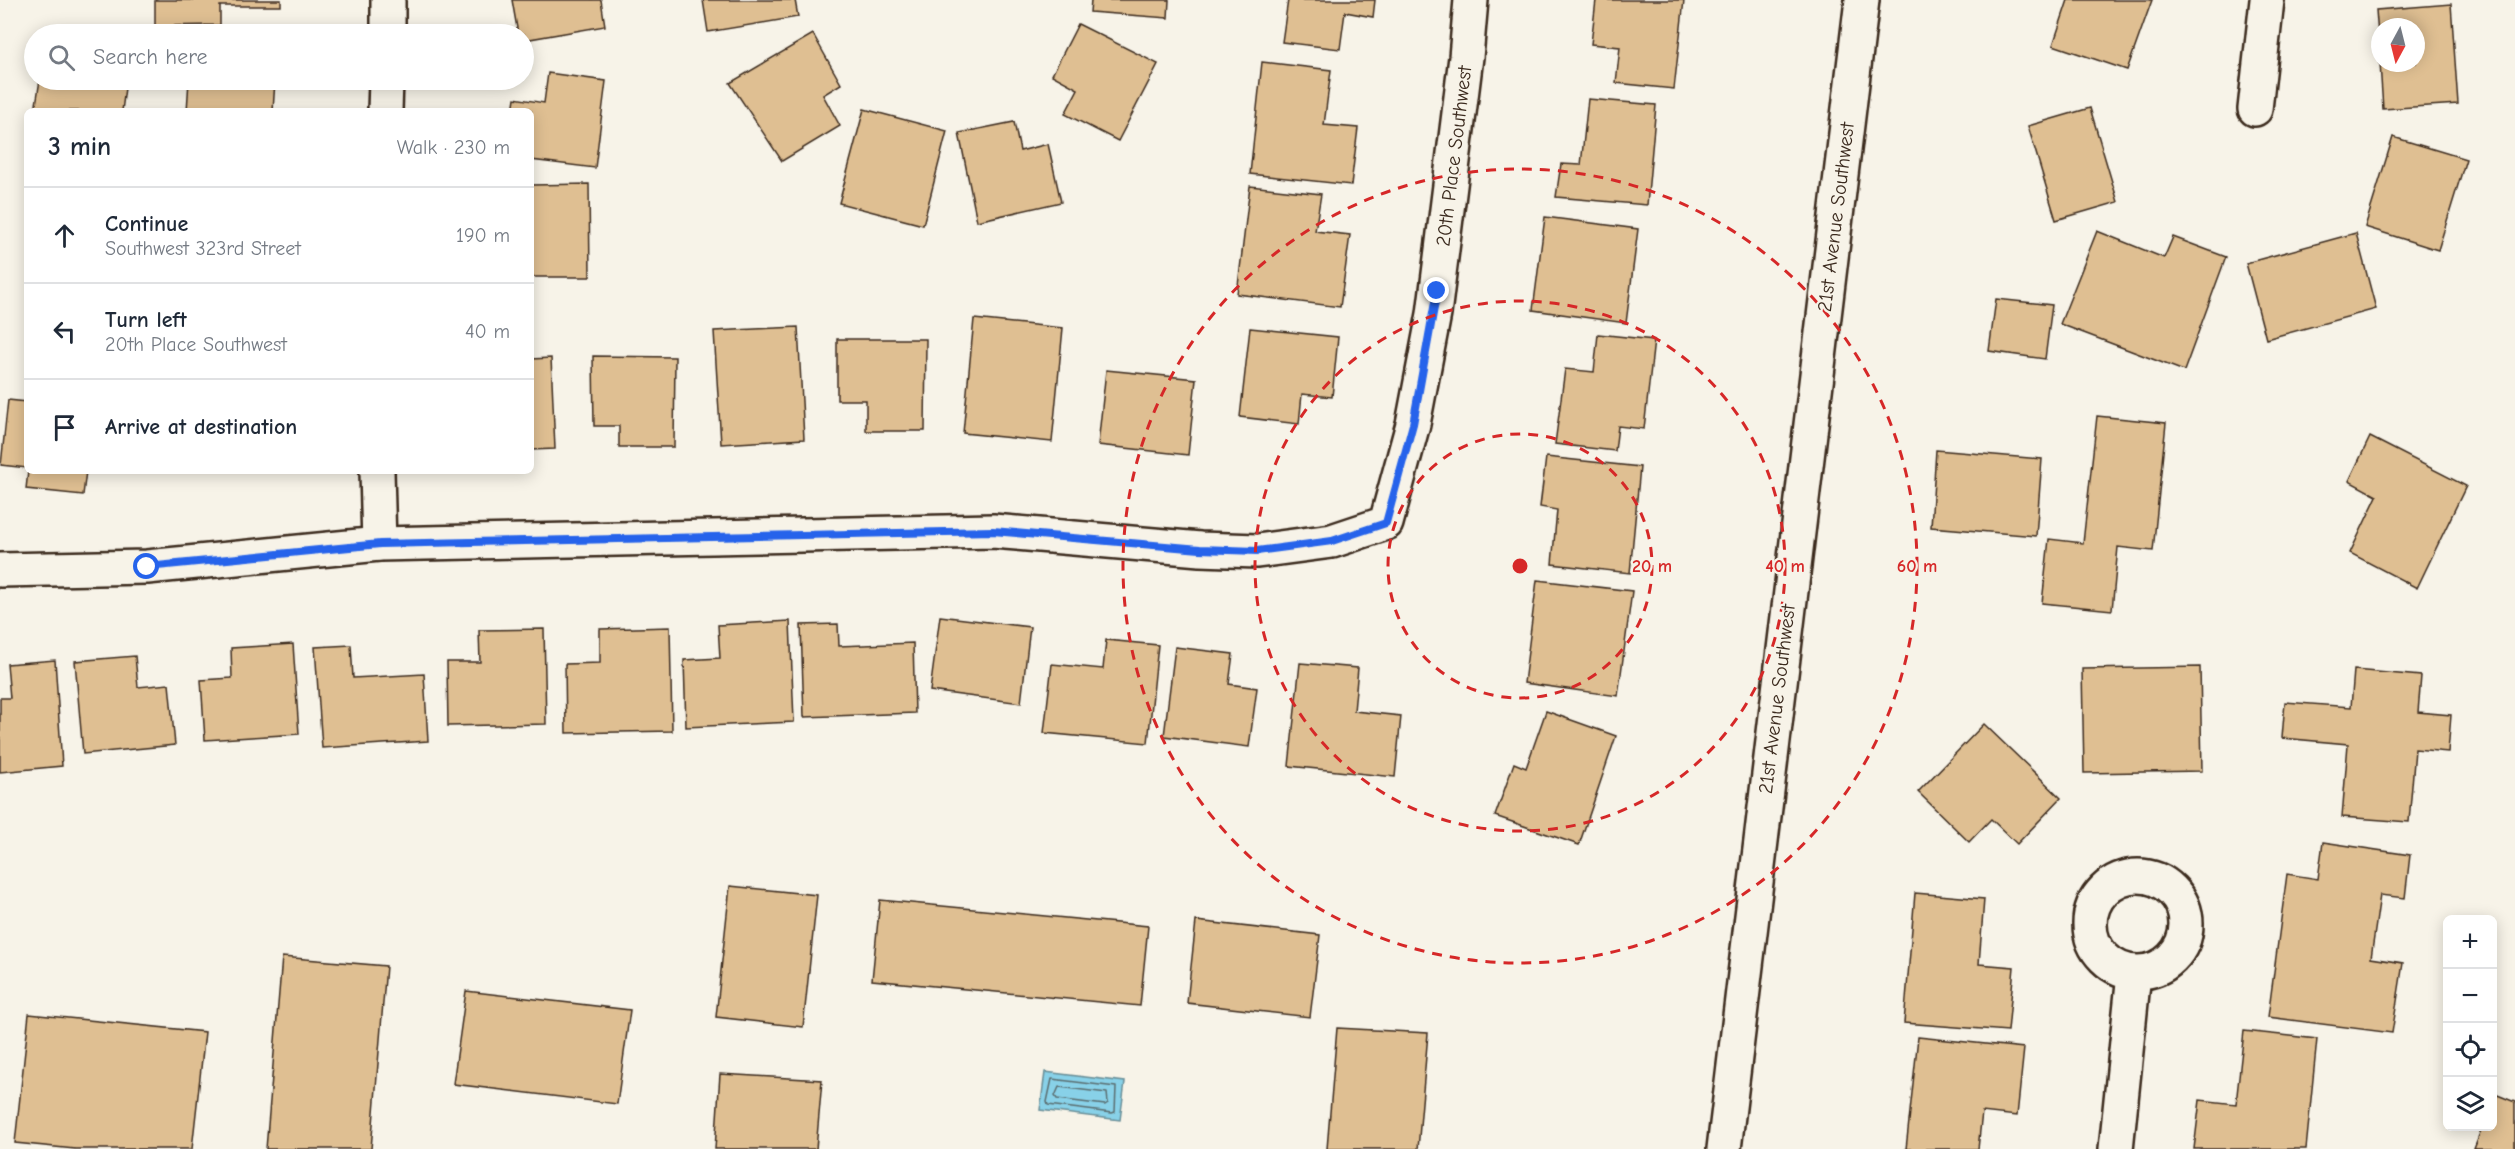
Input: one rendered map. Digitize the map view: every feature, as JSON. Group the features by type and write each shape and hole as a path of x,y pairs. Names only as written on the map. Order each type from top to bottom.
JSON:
{"street":[{"path":"388,0 388,24"},
{"name":"20th Place Southwest","path":"380,544 993,531 1200,549 1257,551 1332,541 1386,523 1413,424 1434,314 1471,0"},
{"name":"21st Avenue Southwest","path":"1724,1149 1862,0"},
{"path":"2255,109 2267,0"},
{"path":"385,108 386,90"},
{"path":"0,570 147,567 380,544 376,474"},
{"path":"2116,1149 2134,973"}],"water":[{"path":"1045,1072 1125,1082 1120,1120 1040,1110"}],"building":[{"path":"155,0 281,0 281,6 220,6 220,24 155,24"},
{"path":"512,0 601,0 605,26 534,38 534,24 516,24"},
{"path":"703,0 795,0 798,17 708,32"},
{"path":"1091,0 1169,0 1168,18 1090,12"},
{"path":"1288,0 1375,0 1373,17 1345,12 1340,49 1282,42"},
{"path":"1596,0 1684,0 1674,89 1616,83 1620,47 1591,44"},
{"path":"2068,0 2152,0 2127,70 2053,45"},
{"path":"2451,4 2458,104 2383,109 2381,72 2425,72 2425,18 2377,18 2376,10"},
{"path":"1078,24 1158,64 1118,141 1065,114 1078,89 1052,75"},
{"path":"813,34 841,84 823,95 840,126 782,161 730,83"},
{"path":"1262,62 1331,70 1324,125 1358,128 1351,185 1250,174"},
{"path":"548,73 606,81 595,168 534,160 534,108 513,108 515,98 544,103"},
{"path":"38,90 125,90 122,108 35,108"},
{"path":"188,90 274,90 273,108 187,108"},
{"path":"1588,99 1656,105 1647,205 1556,197 1561,164 1581,165"},
{"path":"2090,108 2118,202 2056,220 2028,126"},
{"path":"864,109 947,131 923,225 839,203"},
{"path":"1014,122 1020,151 1048,144 1061,202 977,221 959,133"},
{"path":"2393,137 2466,159 2438,250 2365,227"},
{"path":"589,184 590,277 534,277 534,185"},
{"path":"1250,186 1321,194 1315,231 1350,235 1340,307 1237,294"},
{"path":"1545,217 1638,229 1626,323 1533,310"},
{"path":"2097,231 2164,258 2173,237 2226,257 2184,371 2060,324"},
{"path":"2356,233 2376,309 2266,339 2246,263"},
{"path":"1996,299 2052,305 2045,359 1989,351"},
{"path":"974,319 1063,328 1052,442 963,433"},
{"path":"798,327 804,439 721,444 714,331"},
{"path":"1250,328 1338,337 1332,397 1302,394 1299,424 1240,417"},
{"path":"1598,334 1654,340 1644,429 1618,426 1615,451 1555,444 1565,369 1594,372"},
{"path":"837,339 926,339 925,431 866,431 866,400 837,400"},
{"path":"593,356 675,357 674,447 619,447 619,426 594,426"},
{"path":"551,358 555,449 534,450 534,359"},
{"path":"1106,370 1196,379 1188,455 1098,445"},
{"path":"8,400 24,402 24,468 1,465"},
{"path":"2097,416 2166,423 2153,551 2118,547 2112,610 2042,603 2049,539 2083,543"},
{"path":"2370,437 2466,486 2417,588 2350,553 2377,496 2349,481"},
{"path":"1936,450 2042,459 2036,536 1931,527"},
{"path":"1546,457 1640,467 1630,573 1552,564 1557,510 1540,507"},
{"path":"28,474 86,474 83,495 26,489"},
{"path":"1537,580 1632,591 1618,696 1524,683"},
{"path":"940,616 1030,627 1021,703 930,691"},
{"path":"790,621 794,722 686,727 684,660 720,658 718,625"},
{"path":"838,624 839,646 913,643 915,713 804,717 801,625"},
{"path":"670,627 672,731 566,733 565,664 600,663 600,629"},
{"path":"544,629 546,724 448,726 447,662 480,662 479,630"},
{"path":"1106,640 1158,645 1148,743 1044,733 1052,664 1103,669"},
{"path":"293,644 299,734 205,740 201,680 232,678 231,648"},
{"path":"351,645 353,678 424,674 428,741 322,748 315,647"},
{"path":"1175,647 1233,654 1229,684 1257,688 1249,747 1164,736"},
{"path":"135,656 138,687 169,684 175,745 83,754 75,661"},
{"path":"55,660 62,766 0,772 0,698 10,698 7,664"},
{"path":"1300,663 1358,668 1354,711 1401,716 1395,777 1289,766"},
{"path":"2200,667 2202,771 2084,773 2082,669"},
{"path":"2354,670 2421,676 2418,712 2451,715 2448,752 2415,749 2409,822 2342,817 2348,744 2282,738 2285,702 2351,707"},
{"path":"1546,711 1616,736 1579,845 1495,816 1514,763 1526,768"},
{"path":"1984,724 2061,798 2017,844 1991,819 1969,842 1918,792"},
{"path":"2323,842 2410,855 2405,898 2380,895 2371,958 2403,963 2392,1033 2268,1017 2287,874 2318,879"},
{"path":"730,886 817,895 803,1027 716,1017"},
{"path":"1915,893 1984,899 1979,964 2014,967 2008,1031 1904,1023"},
{"path":"880,900 1148,926 1140,1006 872,980"},
{"path":"1196,921 1320,935 1310,1017 1187,1003"},
{"path":"282,957 386,966 371,1149 266,1149"},
{"path":"466,991 630,1010 617,1104 453,1084"},
{"path":"29,1014 205,1032 192,1149 75,1149 15,1143"},
{"path":"1337,1028 1428,1033 1418,1149 1327,1149"},
{"path":"2244,1031 2317,1039 2306,1149 2194,1149 2200,1100 2236,1104"},
{"path":"1918,1037 2024,1048 2017,1116 1982,1112 1978,1149 1906,1149"},
{"path":"720,1074 822,1080 816,1149 715,1149"},
{"path":"2497,1095 2515,1102 2515,1149 2474,1149 2481,1131 2497,1131"}],"route":[{"path":"147,567 380,544 993,531 1200,549 1257,551 1332,541 1386,523 1413,424 1437,291"}]}
